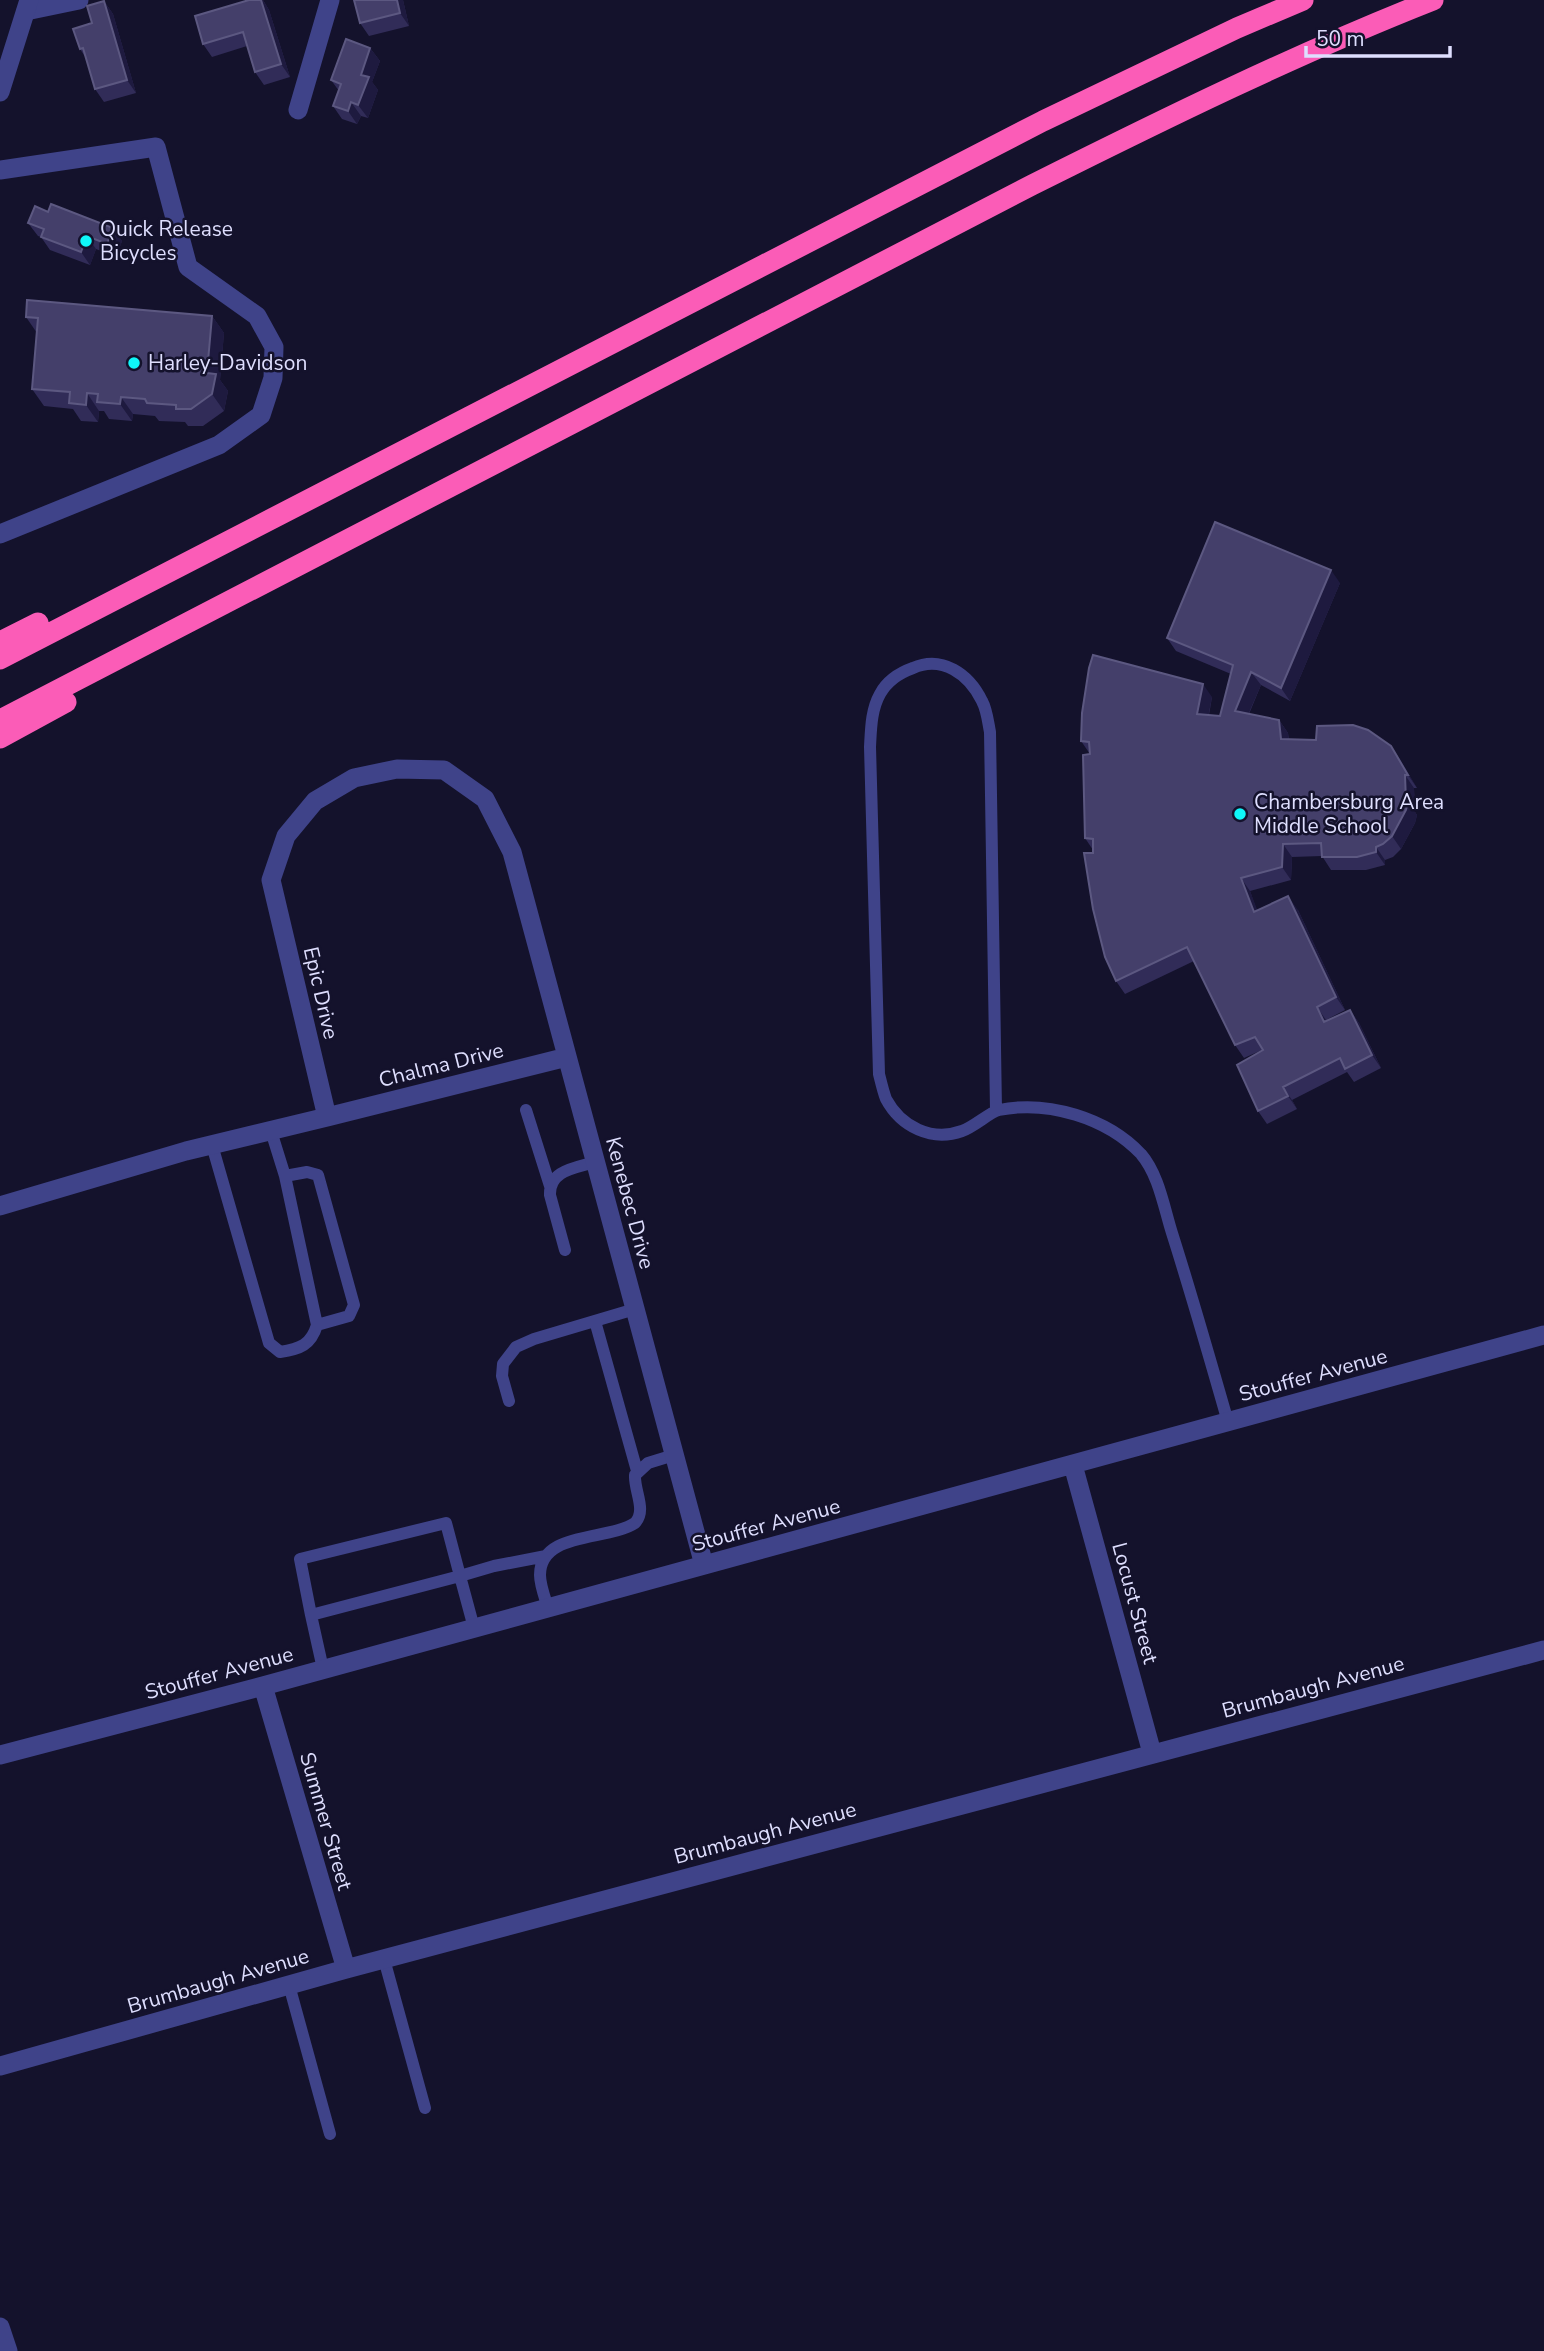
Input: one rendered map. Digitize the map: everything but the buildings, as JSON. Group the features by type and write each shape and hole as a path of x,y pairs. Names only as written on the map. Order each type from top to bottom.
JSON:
{"highway":[{"path":"0,659 1043,121 1237,28 1303,0"},
{"path":"0,720 1032,185 1282,65 1433,0"},
{"path":"0,642 121,581 213,548"},
{"path":"0,738 86,691 114,661"}],"street":[{"path":"0,92 28,5 79,0"},
{"path":"298,110 330,0"},
{"path":"0,170 156,147 188,267 257,316 274,347 274,378 261,415 219,445 0,534"},
{"name":"Epic Drive","path":"327,1117 271,880 285,836 315,801 354,778 397,769 444,770 485,799 512,852"},
{"name":"Kenebec Drive","path":"512,852 704,1565"},
{"name":"Chalma Drive","path":"327,1117 567,1056"},
{"path":"0,1206 212,1145 327,1117"},
{"name":"Stouffer Avenue","path":"0,1755 263,1686 1544,1335"},
{"name":"Locust Street","path":"1073,1465 1152,1753"},
{"name":"Brumbaugh Avenue","path":"0,2066 346,1969 1544,1650"},
{"name":"Summer Street","path":"263,1686 346,1969"},
{"path":"0,2327 8,2351"}],"lane":[{"path":"996,1110 990,732 983,702 965,676 940,663 919,665 896,675 880,693 871,719 879,1074 885,1097 897,1116 918,1131 937,1134 961,1132 996,1110 1036,1108 1068,1112 1098,1123 1125,1139 1143,1157 1155,1179 1199,1318 1228,1422"},
{"path":"526,1110 550,1186 565,1250"},
{"path":"212,1145 269,1343 281,1352 305,1346 314,1336 317,1325 285,1176 271,1131"},
{"path":"550,1186 554,1178 565,1171 596,1162"},
{"path":"285,1176 307,1172 318,1175 354,1305 349,1316 317,1325"},
{"path":"509,1401 502,1376 503,1364 516,1347 534,1339 635,1309"},
{"path":"548,1608 539,1577 542,1562 551,1549 571,1541 630,1527 640,1518 641,1510 635,1483 637,1471 595,1321"},
{"path":"637,1471 648,1463 674,1455"},
{"path":"323,1669 300,1559 446,1523 474,1628"},
{"path":"312,1615 495,1566 546,1556"},
{"path":"384,1959 425,2108"},
{"path":"289,1985 330,2134"}],"place":[{"name":"Quick Release Bicycles","path":"86,241"},
{"name":"Harley-Davidson","path":"134,363"},
{"name":"Chambersburg Area Middle School","path":"1240,814"}]}
